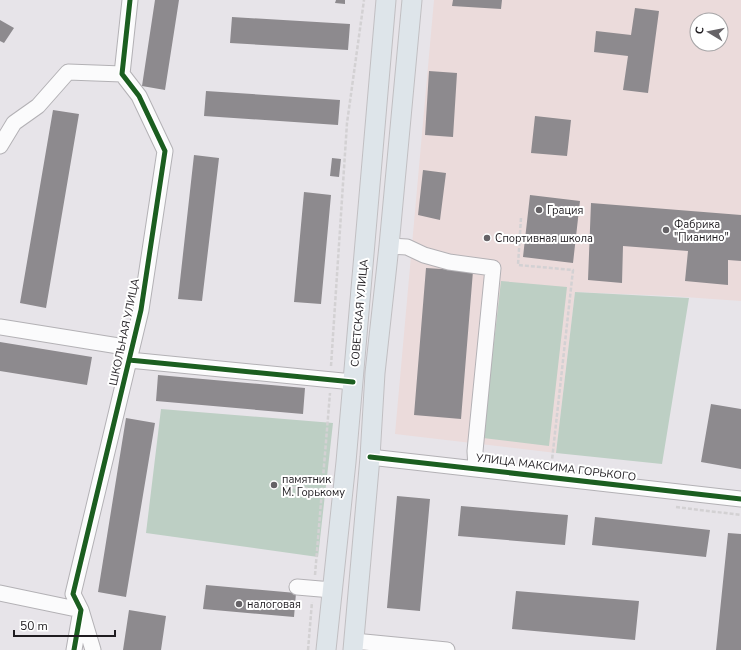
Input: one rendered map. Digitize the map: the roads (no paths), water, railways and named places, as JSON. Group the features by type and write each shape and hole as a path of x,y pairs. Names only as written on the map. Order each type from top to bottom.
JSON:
{"main road":[{"name":"СОВЕТСКАЯ УЛИЦА","path":"326,650 347,455 386,0"},
{"name":"СОВЕТСКАЯ УЛИЦА","path":"353,645 370,457 375,373 389,246 412,0"},
{"path":"347,455 370,457"}],"street":[{"path":"0,146 14,123 38,106 68,72 122,74 130,0"},
{"name":"ШКОЛЬНАЯ УЛИЦА","path":"93,650 81,610 73,594 141,310 165,151 139,96 122,74"},
{"path":"389,246 407,247 424,256 449,262 498,269 475,451 476,468"},
{"path":"0,327 130,354 353,382"},
{"name":"УЛИЦА МАКСИМА ГОРЬКОГО","path":"370,457 741,499"},
{"path":"297,587 332,590"},
{"path":"0,593 81,610 74,650"},
{"path":"353,645 447,650"}],"place":[{"name":"Грация","path":"539,210"},
{"name":"Фабрика \"Пианино\"","path":"666,230"},
{"name":"Спортивная школа","path":"487,238"},
{"name":"памятник М. Горькому","path":"274,485"},
{"name":"налоговая","path":"239,604"}]}
